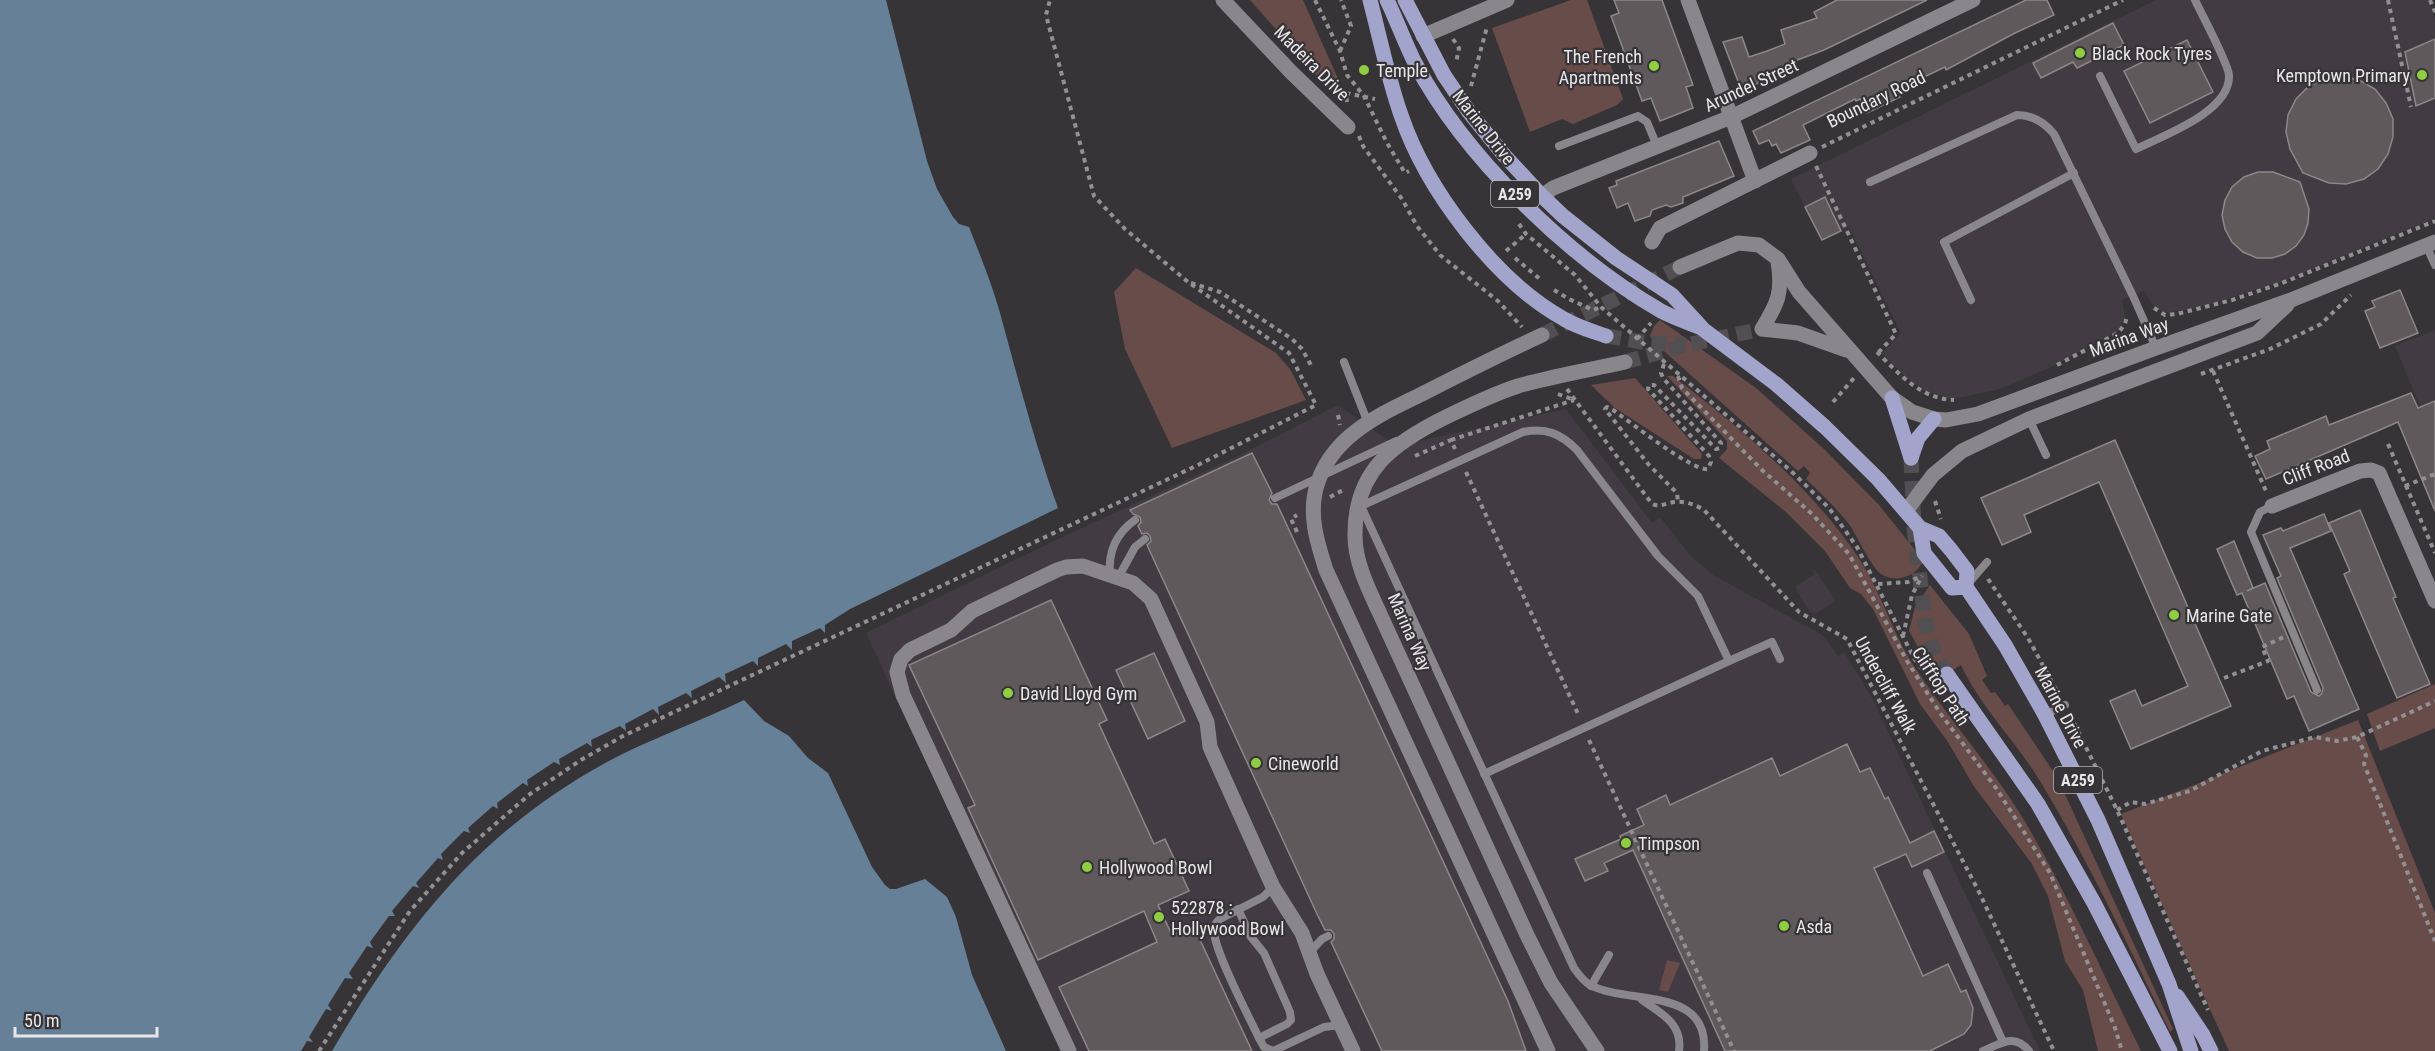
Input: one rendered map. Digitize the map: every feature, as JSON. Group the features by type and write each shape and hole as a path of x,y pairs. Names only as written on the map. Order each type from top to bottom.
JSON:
{"main road":[{"path":"1370,0 1401,115 1421,160 1454,213 1497,265 1534,298 1563,319 1606,336"},
{"name":"Marine Drive","path":"1388,0 1415,62 1437,99 1494,174 1550,229 1602,270 1662,311 1704,330"},
{"name":"A259","path":"1405,0 1422,36"},
{"name":"Marine Drive","path":"1422,36 1444,75 1469,112 1542,196 1563,216 1616,258 1671,295 1704,330 1765,374 1825,427 1878,479 1920,528 1939,536 1952,550 1967,571 1966,587 2005,645 2045,715 2098,820 2169,984 2191,1051"},
{"path":"1892,398 1911,458 1918,438 1934,419"},
{"name":"Marine Drive","path":"1920,528 1924,553 1952,588 1966,587"},
{"path":"1947,674 2038,804 2094,903 2170,1051"},
{"name":"Marine Drive","path":"2169,984 2204,1035 2211,1051"}],"street":[{"name":"Madeira Drive","path":"1223,0 1348,127"},
{"path":"1422,36 1507,0"},
{"path":"1688,0 1755,181"},
{"name":"Arundel Street","path":"1542,196 1553,188 1731,117 1973,0"},
{"path":"1652,242 1660,228 1810,153"},
{"name":"Marina Way","path":"1680,267 1738,243 1759,245 1778,259 1799,292 1892,398 1912,412 1934,419 1958,419 1978,414 2291,300 2431,244"},
{"name":"Marina Way","path":"1778,259 1780,294 1776,307 1762,329 1814,337 1853,352"},
{"path":"1906,511 1944,463 1962,451 2029,419 2257,333 2291,300"},
{"path":"1542,335 1368,423 1343,443 1329,459 1321,474 1314,498 1315,536 1326,570 1545,1046"},
{"name":"Marina Way","path":"1598,1051 1551,983 1527,935 1384,624 1359,560 1355,535 1357,509 1362,490 1376,466 1396,446 1415,433 1515,387 1625,362"},
{"name":"Cliff Road","path":"2272,506 2366,470 2379,473 2435,601"},
{"path":"1069,1051 903,695 897,672 901,659 910,650 951,630 972,611 1057,570 1083,566 1141,588 1151,599 1207,722 1210,747 1273,888 1302,933 1317,974 1353,1051"}],"lane":[{"path":"2100,76 2136,149 2211,109 2225,91 2229,76 2195,0"},
{"path":"1870,182 2017,115 2027,115 2046,124 2074,173 2156,348"},
{"path":"1559,146 1638,116 1647,122 1657,146"},
{"path":"1971,300 1944,242 2074,173"},
{"path":"2431,244 2435,265"},
{"path":"1344,362 1368,423"},
{"path":"2029,419 2046,455"},
{"path":"1704,1051 1703,1035 1699,1024 1691,1014 1673,1003 1639,998 1591,986 1582,979 1572,964 1361,506 1526,431 1554,432 1577,450 1665,565 1698,596 1730,661"},
{"path":"1275,498 1415,433"},
{"path":"2272,506 2260,512 2251,532 2317,690"},
{"path":"1114,577 1108,560 1112,547 1125,527 1135,520"},
{"path":"1114,577 1135,547 1144,539"},
{"path":"1966,587 1980,567 1987,562"},
{"path":"1484,774 1772,642 1780,659"},
{"path":"2045,715 2065,705"},
{"path":"1927,873 2003,1042"},
{"path":"1273,888 1263,897 1215,923 1215,938 1259,1038 1264,1047 1273,1051 1324,1027 1341,1025"},
{"path":"1238,909 1251,937 1264,953 1290,1012 1290,1020 1287,1024 1259,1038"},
{"path":"1310,952 1328,936"},
{"path":"1591,986 1609,955"},
{"path":"1639,998 1673,1023 1680,1039 1679,1051"},
{"path":"1983,1051 2003,1042 2018,1041 2029,1051"}],"path":[{"path":"319,1051 410,911 462,853 530,794 581,760 621,737 1188,470 1316,405 1289,353 1188,282 1125,229 1094,196 1046,15 1050,0"},
{"path":"1315,0 1340,51 1347,75 1364,96"},
{"path":"1340,51 1351,26 1341,0"},
{"name":"Boundary Road","path":"1810,153 2123,0"},
{"path":"2388,0 2410,108"},
{"path":"2430,0 2435,12"},
{"path":"1469,92 1487,26"},
{"path":"1348,105 1346,93 1375,99"},
{"path":"1348,127 1355,127 1364,146 1402,199 1417,226 1440,255 1498,301 1523,328"},
{"path":"1810,153 1896,334"},
{"path":"2152,306 2165,315 2232,300 2282,283 2435,220"},
{"path":"1506,251 1526,234"},
{"path":"1500,244 1547,286 1593,310 1601,306 1664,364 1791,471 1829,508 1857,547 1914,658 1933,684"},
{"path":"1188,282 1220,292 1292,339 1302,349 1312,367"},
{"path":"2050,368 2118,333 2125,324 2126,309"},
{"path":"1875,350 1916,388 1938,398 1960,400"},
{"path":"1664,364 1661,373 1663,378 1721,443 1720,448 1716,449 1654,385 1649,385 1648,389 1709,456 1711,462 1708,469 1702,470 1685,461 1609,407 1605,408 1605,411 1650,465 1677,493 1678,502"},
{"path":"2213,371 2272,506"},
{"name":"Clifftop Path","path":"1678,376 1682,388 1714,422 1762,470 1812,514 1849,554 1907,661 1940,713 1996,788 2050,873 2115,1028 2122,1051"},
{"name":"Undercliff Walk","path":"1562,382 1650,502 1659,507 1678,502 1693,504 1704,510 1799,612 1847,639 1979,892 2054,1051"},
{"path":"1556,393 1574,400"},
{"path":"1532,414 1574,400"},
{"path":"1410,458 1451,440 1512,420"},
{"path":"1451,440 1734,1051"},
{"path":"2388,444 2435,553"},
{"path":"2389,493 2435,474"},
{"path":"1878,584 1908,582 1923,575 1912,595 1903,636"},
{"path":"2224,678 2268,661 2262,647 2293,633"},
{"path":"2117,810 2131,802 2145,804 2190,791 2262,751 2315,737 2337,741 2357,737 2435,701"},
{"path":"2357,737 2366,755 2364,764 2435,941"}],"shaded area":[{"path":"1250,0 1303,0 1339,81 1325,85"},
{"path":"1571,0 1587,0 1623,99 1617,105 1573,124 1562,119 1530,132 1492,28"},
{"path":"2156,0 2428,0 2435,18 2435,218 2281,282 2200,307 2165,313 2156,309 2144,291 2122,300 2125,317 2117,332 2049,368 2000,389 1953,399 1923,390 1882,353 1901,333 1849,227 1841,231 1825,197 1805,207 1791,179"},
{"path":"1136,268 1276,353 1290,369 1306,400 1172,448 1125,349 1114,292"},
{"path":"1660,320 1756,388 1825,450 1879,505 1923,560 1920,566 1906,577 1893,578 1881,574 1851,527 1806,479 1810,473 1804,466 1798,471 1655,343 1650,336 1654,326"},
{"path":"2435,330 2435,442 2395,346"},
{"path":"1667,376 1673,376 1699,396 1774,461 1821,508 1860,560 1916,669 2024,820 2070,905 2141,1051 2098,1051 2083,990 2065,961 2048,896 2032,864 1973,785 1948,742 1920,704 1873,609 1861,594 1850,588 1825,551 1786,512 1719,458 1727,449 1727,441"},
{"path":"1635,378 1702,454 1701,459 1694,459 1615,408 1591,385"},
{"path":"1338,405 1396,446 1566,409 1652,523 1660,517 1691,556 1713,575 1824,636 1838,656 1844,652 1872,698 2040,1051 1060,1051 866,633 1056,540 1246,452"},
{"path":"1813,570 1816,571 1836,601 1815,614 1810,611 1797,592 1796,586 1815,574"},
{"path":"1930,585 1969,634 1987,676 1982,680 1991,693 1995,692 2005,706 2008,704 2057,777 2173,1029 2170,1032 2092,874 2031,766 1978,696 1961,665 1937,680 1909,631 1915,607"},
{"path":"2435,684 2435,728 2380,751 2367,714"},
{"path":"2358,720 2435,913 2435,1051 2229,1051 2121,814"},
{"path":"1667,960 1680,963 1668,992 1659,990"}],"water":[{"path":"0,0 886,0 927,161 937,189 953,217 959,224 969,227 986,270 1034,436 1058,508 850,609 825,625 825,633 820,628 792,641 792,650 786,644 758,658 758,666 753,661 725,674 726,683 719,677 691,691 692,698 686,693 658,707 659,715 653,709 625,724 626,731 620,726 591,740 592,747 587,743 559,759 560,765 554,762 527,780 528,786 523,783 497,803 498,809 493,806 468,828 470,833 464,831 441,854 443,860 438,858 416,883 419,888 413,886 392,911 395,916 389,916 370,942 373,948 367,946 349,973 353,979 345,978 328,1005 332,1011 326,1009 309,1037 313,1042 307,1041 301,1051 0,1051"},
{"path":"744,700 764,721 789,736 808,758 828,773 872,867 885,885 890,889 896,889 925,879 947,897 956,917 972,975 1006,1051 332,1051 388,963 417,924 449,886 520,819 561,789 607,762"}],"building":[{"name":"The French Apartments","path":"1614,0 1662,0 1693,85 1686,87 1693,108 1660,121 1651,98 1642,101 1611,16 1619,13"},
{"path":"1837,0 1927,0 1824,50 1792,62 1793,65 1757,79 1759,83 1741,89 1723,42 1742,37 1749,57 1767,51 1785,44 1781,30 1817,18 1814,12"},
{"path":"2026,0 2047,0 2054,15 1946,70 1945,67 1905,86 1896,91 1900,97 1867,113 1860,99 1856,101 1855,99 1803,125 1810,140 1781,153 1776,144 1772,146 1769,140 1759,144 1753,131"},
{"name":"Black Rock Tyres","path":"2113,23 2124,45 2077,68 2073,62 2041,78 2033,63"},
{"name":"Kemptown Primary","path":"2435,39 2435,98 2416,106 2405,52"},
{"path":"2187,40 2213,92 2150,123 2124,71"},
{"path":"2342,76 2359,80 2375,89 2386,103 2393,119 2393,137 2388,154 2378,169 2364,179 2346,184 2329,183 2303,173 2290,149 2286,132 2288,115 2296,99 2309,86 2325,79"},
{"path":"1719,141 1734,176 1683,197 1683,203 1652,210 1650,216 1635,221 1628,203 1617,208 1609,188 1617,185 1616,181"},
{"path":"2258,172 2273,172 2300,182 2309,209 2304,235 2296,246 2285,254 2272,258 2257,258 2243,252 2232,242 2225,229 2222,215 2225,200 2232,187 2244,177"},
{"path":"1825,197 1841,231 1822,240 1805,207"},
{"path":"2400,290 2418,333 2380,348 2365,311 2375,307 2372,301"},
{"path":"2411,393 2418,408 2435,401 2435,511 2398,422 2266,479 2255,456 2270,449 2267,441 2326,416 2329,425"},
{"name":"Marine Gate","path":"2115,440 2231,706 2131,749 2110,701 2135,690 2142,706 2188,686 2099,482 2024,515 2031,532 2002,545 1981,498"},
{"path":"1252,453 1272,493 1269,500 1272,504 1277,504 1508,1001 1526,1051 1382,1051 1331,942 1334,934 1331,930 1325,930 1317,914 1147,545 1151,541 1150,536 1147,533 1142,534 1138,526 1141,522 1140,517 1130,510"},
{"path":"2360,510 2396,597 2393,598 2430,684 2397,698 2344,574 2350,571 2329,523"},
{"path":"2324,514 2331,531 2290,548 2359,709 2309,731 2294,696 2287,699 2242,593 2237,595 2217,549 2234,541 2253,588 2247,591 2265,583 2311,692 2319,696 2323,688 2277,578 2281,576 2263,535 2281,528 2283,531"},
{"path":"1051,600 1107,720 1099,724 1154,844 1165,839 1189,891 1158,905 1172,935 1193,925 1252,1051 1089,1051 1059,987 1157,942 1144,911 1038,960 968,808 975,805 909,665"},
{"path":"1154,653 1185,721 1148,739 1116,670"},
{"name":"Asda","path":"1847,744 1860,772 1870,768 1885,799 1888,797 1910,843 1934,831 1944,852 1912,867 1906,854 1874,868 1923,976 1948,964 1961,992 1966,990 1973,1008 1971,1025 1964,1034 1930,1051 1725,1051 1633,850 1604,863 1608,871 1585,881 1575,859 1621,839 1620,836 1644,825 1637,809 1666,795 1670,805 1772,758 1780,776"}],"tunnel":[{"path":"1542,335 1680,267"},
{"path":"1625,362 1686,345 1762,329"},
{"path":"1606,336 1648,343 1686,345"},
{"path":"1911,458 1914,527 1925,621 1934,651 1947,674"}],"place":[{"name":"Black Rock Tyres","path":"2080,53"},
{"name":"The French Apartments","path":"1654,66"},
{"name":"Temple","path":"1364,70"},
{"name":"Kemptown Primary","path":"2422,75"},
{"name":"Marine Gate","path":"2174,615"},
{"name":"David Lloyd Gym","path":"1008,693"},
{"name":"Cineworld","path":"1256,763"},
{"name":"Timpson","path":"1626,843"},
{"name":"Hollywood Bowl","path":"1087,867"},
{"name":"522878 : Hollywood Bowl","path":"1159,917"},
{"name":"Asda","path":"1784,926"}]}
